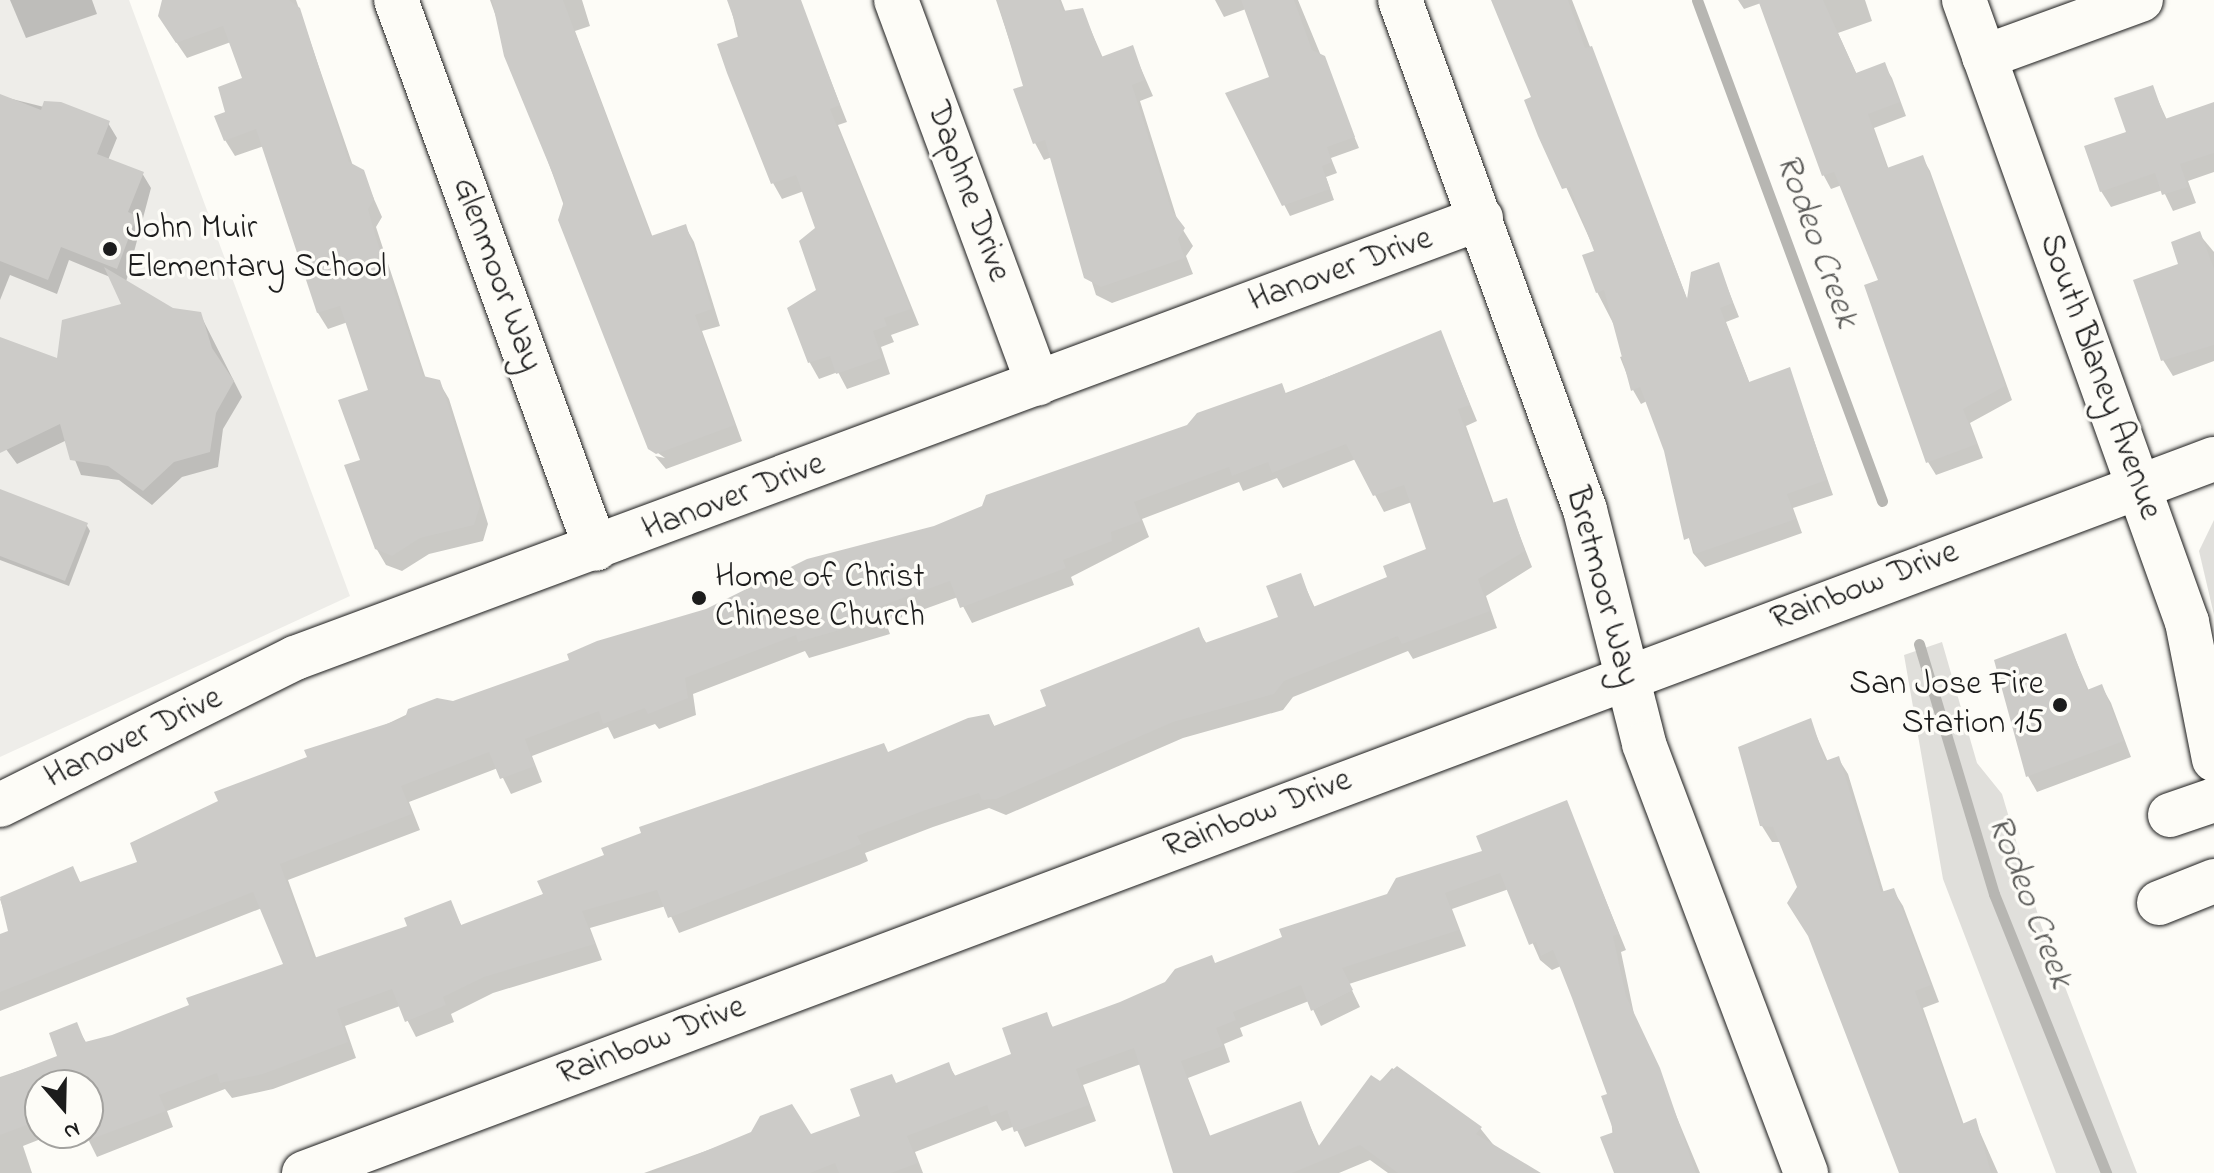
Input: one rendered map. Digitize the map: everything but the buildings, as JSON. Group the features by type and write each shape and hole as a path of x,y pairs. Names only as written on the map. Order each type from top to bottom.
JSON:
{"street":[{"name":"Glenmoor Way","path":"396,0 596,549"},
{"name":"Daphne Drive","path":"896,0 1038,384"},
{"name":"Bretmoor Way","path":"1400,0 1585,510 1624,678 1806,1173"},
{"name":"South Blaney Avenue","path":"1964,0 2199,662 2214,759"},
{"path":"1984,57 2141,0"},
{"name":"Hanover Drive","path":"0,805 295,658 596,549 1481,218"},
{"name":"Rainbow Drive","path":"304,1173 2214,459"},
{"path":"2170,815 2214,800"},
{"path":"2159,903 2214,881"}],"shaded area":[{"name":"John Muir Elementary School","path":"0,0 129,0 350,596 0,757"},
{"path":"2214,520 2214,615 2199,551"},
{"path":"1942,642 1977,763 2002,794 2041,925 2137,1173 2056,1173 1943,879 1904,655"}],"waterway":[{"name":"Rodeo Creek","path":"1697,0 1882,501"},
{"name":"Rodeo Creek","path":"1919,644 1994,894 2106,1173"}],"place":[{"name":"John Muir Elementary School","path":"110,249"},
{"name":"Home of Christ Chinese Church","path":"699,598"},
{"name":"San Jose Fire Station 15","path":"2060,705"}]}
